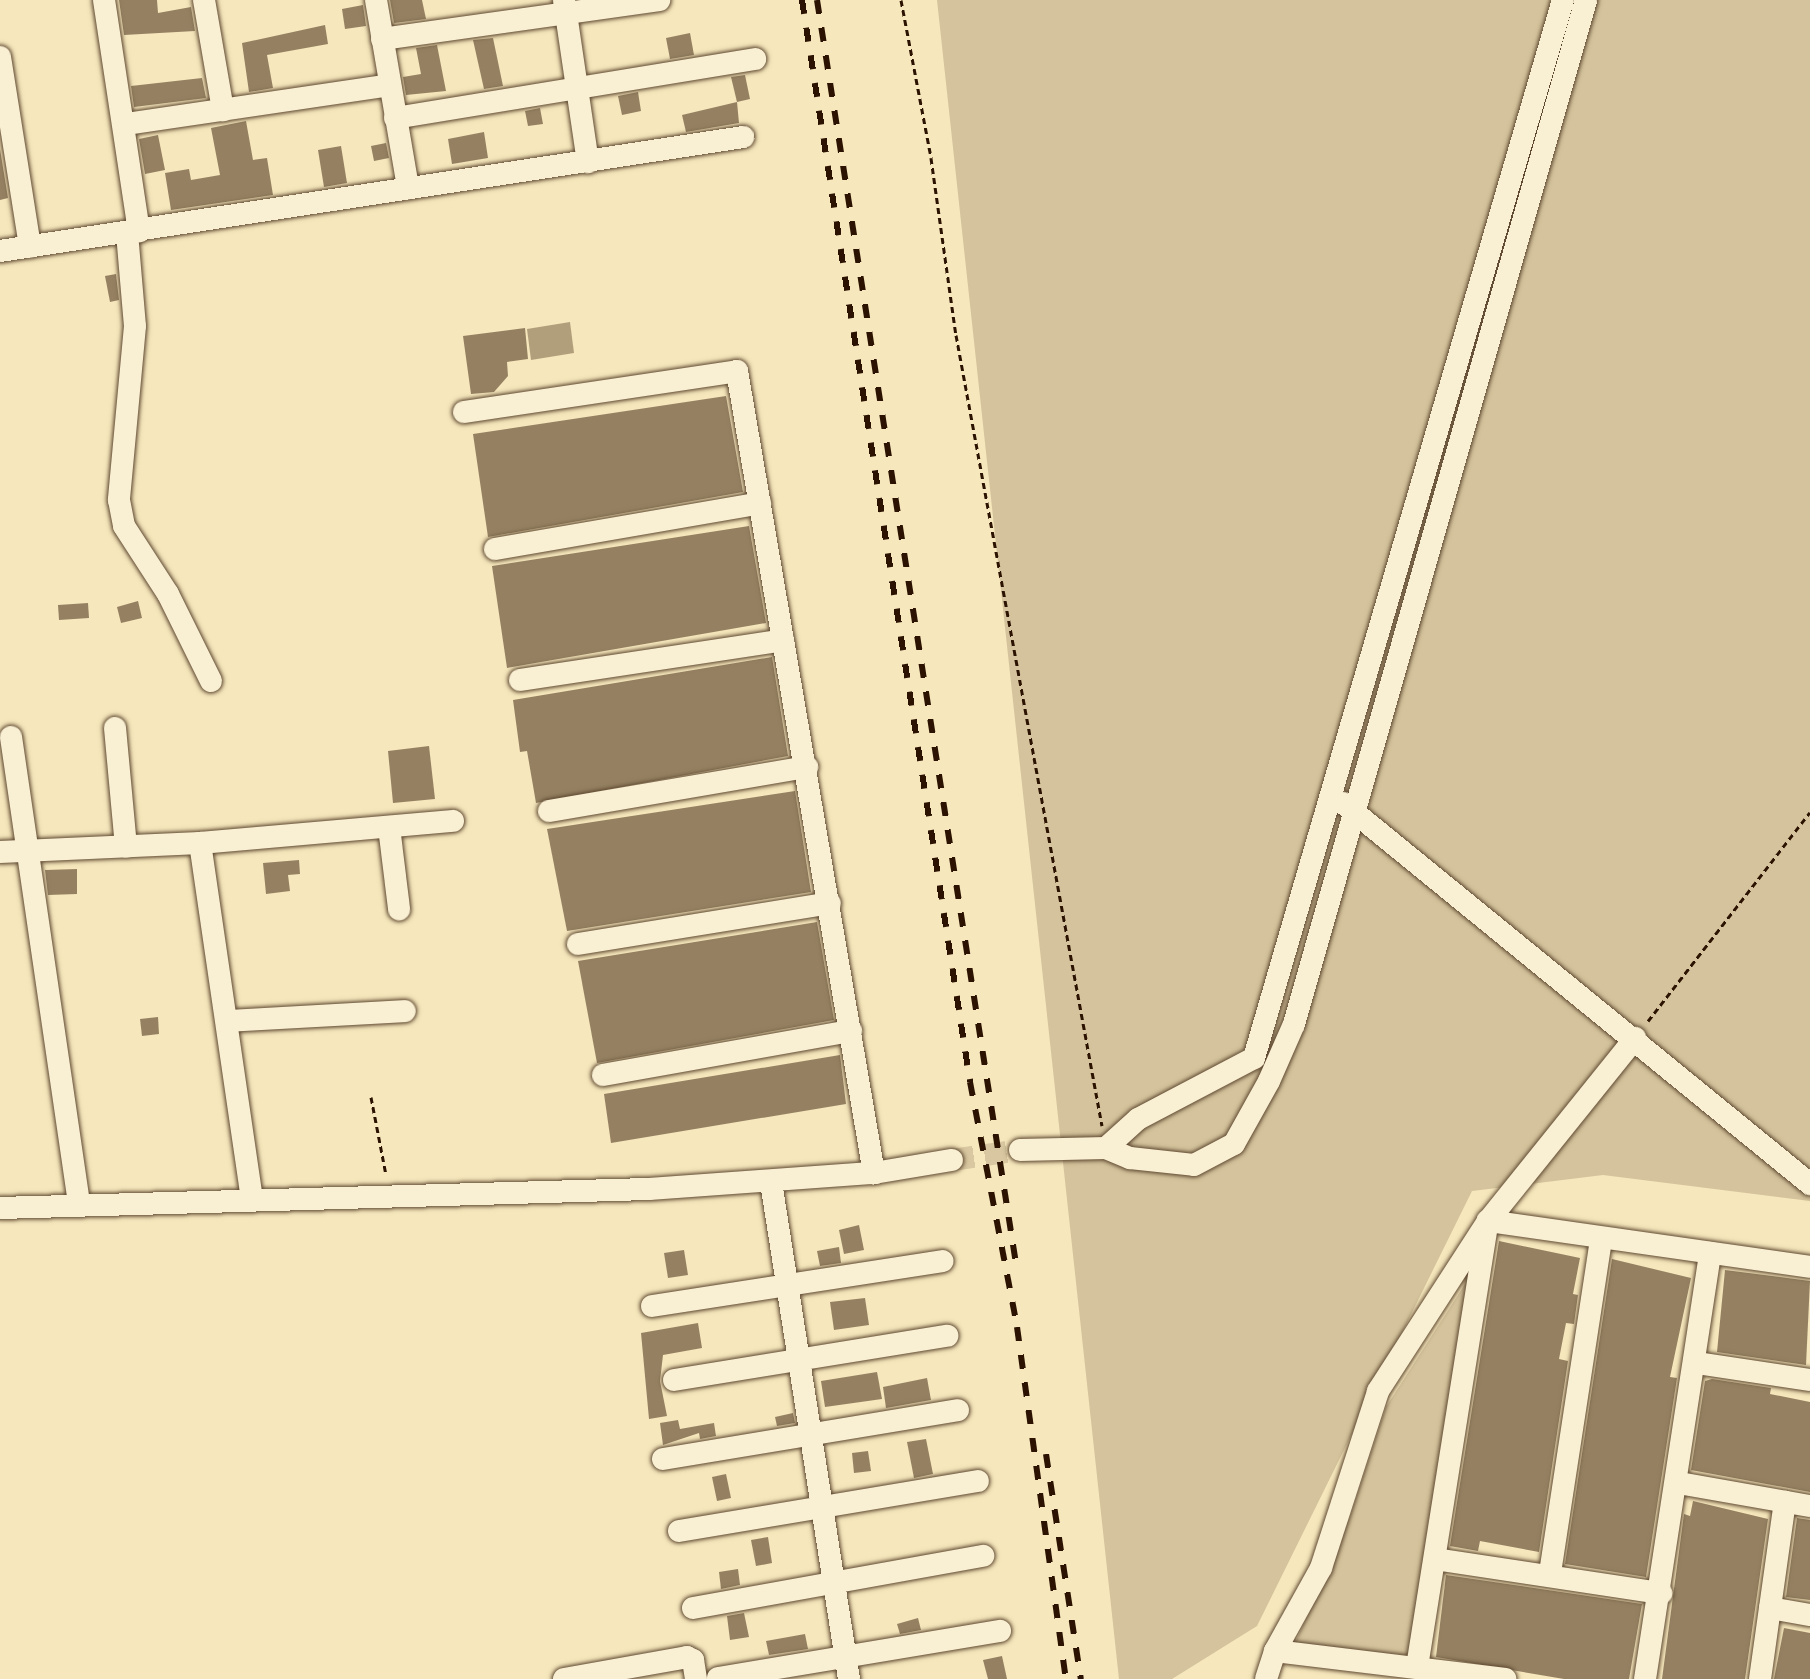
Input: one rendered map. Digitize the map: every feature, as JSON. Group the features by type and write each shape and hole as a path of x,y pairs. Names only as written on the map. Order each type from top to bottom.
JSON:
{"street":[{"path":"104,0 126,124 133,232 135,326 119,500 124,526 168,594 211,681"},
{"path":"204,0 223,110"},
{"path":"376,0 408,188"},
{"path":"382,39 565,8 659,0"},
{"path":"1106,1148 1138,1119 1254,1058 1333,797 1563,0"},
{"path":"1020,1150 1106,1148 1164,1163 1194,1165 1213,1158 1234,1144 1269,1081 1294,1024 1586,0"},
{"path":"565,8 588,162"},
{"path":"0,57 5,138 30,247"},
{"path":"395,118 578,91 755,59"},
{"path":"126,124 389,85"},
{"path":"0,251 743,137"},
{"path":"464,412 737,371 874,1173"},
{"path":"495,549 760,503"},
{"path":"520,680 783,640"},
{"path":"115,728 126,846"},
{"path":"11,737 79,1202"},
{"path":"549,811 807,767"},
{"path":"1333,797 1354,809 1810,1184"},
{"path":"0,852 200,843 453,821"},
{"path":"389,827 399,909"},
{"path":"200,843 252,1198"},
{"path":"578,944 830,903"},
{"path":"227,1021 405,1011"},
{"path":"603,1075 851,1031"},
{"path":"1266,1679 1275,1651 1321,1568 1378,1391 1488,1221 1635,1038"},
{"path":"1254,1058 1269,1081"},
{"path":"0,1208 79,1202 649,1189 874,1173 952,1160"},
{"path":"771,1182 849,1679"},
{"path":"1488,1221 1810,1267"},
{"path":"1417,1667 1488,1221"},
{"path":"1550,1573 1601,1238"},
{"path":"1645,1679 1679,1483 1710,1253"},
{"path":"652,1306 943,1261"},
{"path":"674,1380 947,1336"},
{"path":"1697,1363 1810,1380"},
{"path":"663,1459 958,1410"},
{"path":"679,1531 978,1481"},
{"path":"1679,1483 1810,1506"},
{"path":"1760,1679 1785,1502"},
{"path":"693,1608 983,1556"},
{"path":"1435,1559 1550,1573 1661,1593"},
{"path":"1770,1608 1810,1615"},
{"path":"564,1679 687,1657 707,1678 1000,1631"},
{"path":"1275,1651 1505,1679"}],"path":[{"path":"901,0 931,158 959,349 1106,1148"},
{"path":"1635,1038 1810,812"},
{"path":"371,1097 380,1161 395,1193"}],"shaded area":[{"path":"937,0 1810,0 1810,1201 1603,1175 1472,1191 1257,1626 1172,1679 1119,1679"},
{"path":"570,322 574,353 531,360 527,329"},
{"path":"1476,1267 1407,1659 1294,1646 1350,1517 1386,1407"}],"building":[{"path":"119,0 157,0 158,13 191,7 195,31 124,35"},
{"path":"390,0 422,0 426,19 394,23"},
{"path":"363,5 366,26 345,29 342,9"},
{"path":"325,25 328,44 267,55 273,88 249,92 242,43"},
{"path":"690,33 694,55 670,59 666,38"},
{"path":"493,38 503,86 484,89 473,40"},
{"path":"437,45 446,91 406,95 403,77 421,74 416,48"},
{"path":"745,75 750,99 737,102 731,77"},
{"path":"202,78 206,98 134,107 131,86"},
{"path":"638,92 641,111 622,115 618,96"},
{"path":"737,102 739,123 686,132 682,115"},
{"path":"540,108 543,124 528,126 525,111"},
{"path":"246,121 253,160 267,158 273,195 171,210 165,173 189,169 191,180 220,175 211,128"},
{"path":"484,132 488,158 452,164 448,139"},
{"path":"158,135 165,170 145,174 139,139"},
{"path":"386,143 389,158 374,161 371,146"},
{"path":"341,146 347,183 324,187 318,150"},
{"path":"0,149 8,198 0,200"},
{"path":"116,274 119,300 110,302 105,276"},
{"path":"525,328 528,359 507,362 508,376 494,392 471,394 463,336"},
{"path":"726,396 743,492 488,537 473,434"},
{"path":"749,526 766,623 507,668 492,566"},
{"path":"138,601 142,618 121,623 117,607"},
{"path":"88,603 89,618 59,620 58,605"},
{"path":"772,657 788,756 536,803 527,751 520,752 513,700"},
{"path":"429,746 435,799 393,803 388,751"},
{"path":"795,791 811,892 567,931 547,829"},
{"path":"299,860 300,874 288,875 290,891 266,894 263,863"},
{"path":"77,869 77,894 48,895 45,870"},
{"path":"817,922 834,1020 597,1063 578,961"},
{"path":"158,1017 159,1034 142,1036 140,1019"},
{"path":"840,1055 846,1104 611,1143 604,1094"},
{"path":"859,1225 864,1250 844,1254 839,1230"},
{"path":"1499,1241 1580,1258 1573,1294 1578,1295 1574,1324 1566,1323 1559,1359 1568,1361 1539,1552 1480,1541 1478,1551 1450,1546"},
{"path":"839,1247 841,1263 820,1266 817,1251"},
{"path":"684,1250 688,1275 668,1278 664,1253"},
{"path":"1612,1259 1691,1278 1670,1377 1677,1378 1646,1577 1565,1564"},
{"path":"1725,1270 1810,1281 1806,1365 1717,1352"},
{"path":"865,1298 869,1325 834,1330 830,1302"},
{"path":"698,1323 702,1348 663,1355 660,1381 667,1416 649,1419 641,1333"},
{"path":"877,1372 882,1399 825,1407 821,1381"},
{"path":"927,1378 931,1400 886,1408 883,1387"},
{"path":"1712,1379 1771,1388 1770,1394 1810,1402 1810,1492 1691,1470 1705,1381"},
{"path":"793,1413 795,1423 777,1426 775,1417"},
{"path":"678,1420 680,1429 714,1423 716,1436 700,1439 699,1433 663,1445 660,1423"},
{"path":"926,1439 933,1474 914,1478 907,1442"},
{"path":"868,1451 871,1471 854,1473 852,1453"},
{"path":"726,1474 731,1498 717,1501 712,1477"},
{"path":"1693,1501 1768,1519 1745,1679 1662,1679 1684,1514 1690,1516"},
{"path":"1797,1518 1810,1520 1810,1600 1786,1597"},
{"path":"768,1537 772,1563 756,1566 751,1540"},
{"path":"738,1569 740,1585 721,1589 719,1572"},
{"path":"1446,1575 1642,1604 1629,1679 1564,1679 1436,1657"},
{"path":"744,1613 749,1637 730,1640 727,1616"},
{"path":"918,1618 921,1630 900,1634 897,1624"},
{"path":"1784,1628 1810,1633 1810,1679 1774,1679"},
{"path":"805,1634 808,1649 769,1655 766,1641"},
{"path":"1002,1656 1007,1679 988,1679 983,1660"}],"tunnel":[{"path":"952,1160 1020,1150"}],"railway":[{"path":"802,0 970,1082 1017,1327 1066,1679"},
{"path":"817,0 1016,1264"},
{"path":"1046,1454 1081,1679"}]}
